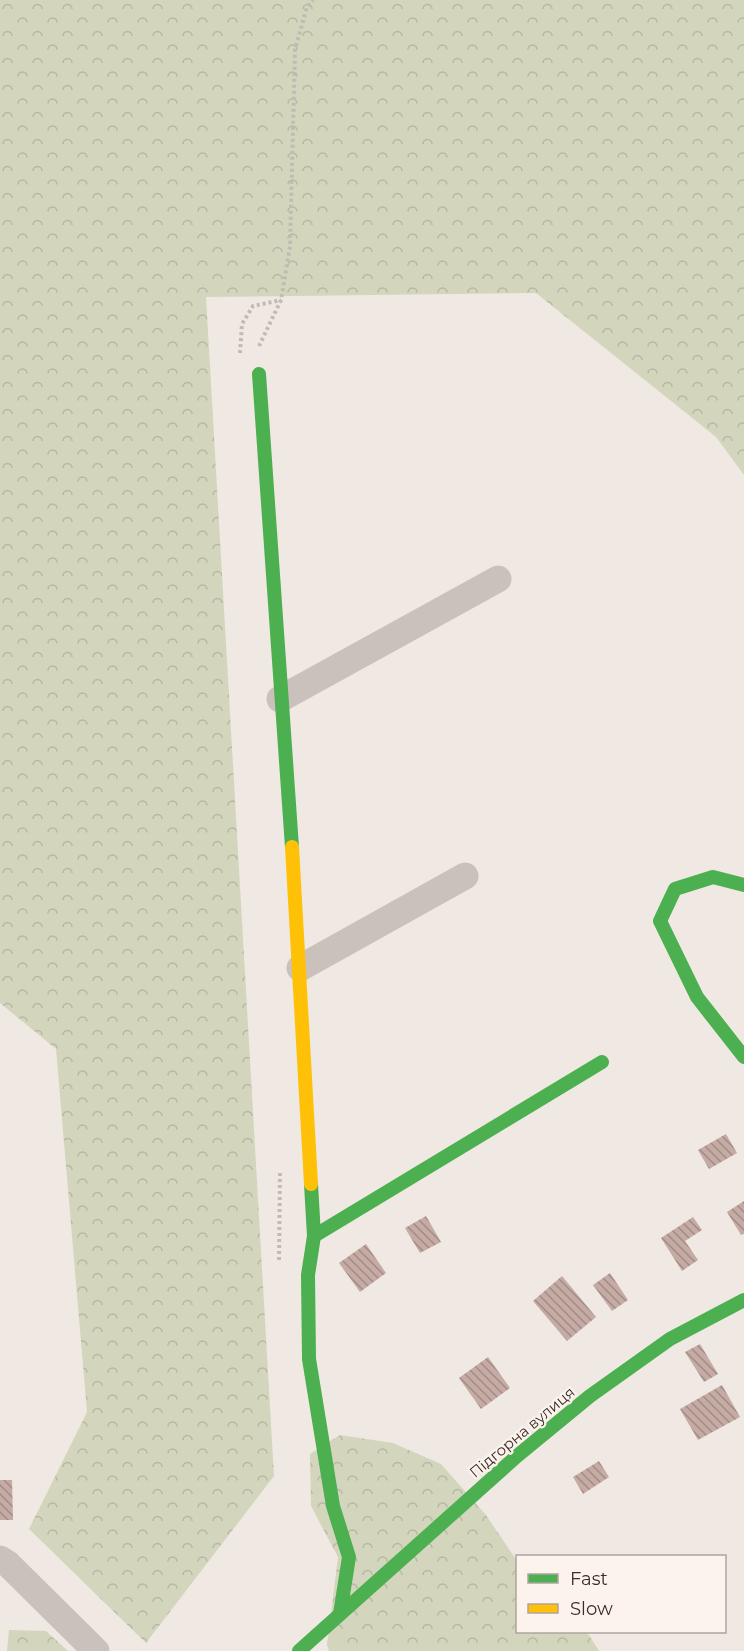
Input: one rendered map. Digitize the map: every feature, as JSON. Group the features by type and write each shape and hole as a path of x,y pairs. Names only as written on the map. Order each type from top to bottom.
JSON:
{"street":[{"path":"259,374 300,968 314,1236 308,1275 309,1359 333,1506 349,1557 340,1614"},
{"path":"280,699 498,579"},
{"path":"300,968 465,876"},
{"path":"744,885 713,877 675,889 660,921 697,997 744,1057"},
{"path":"314,1236 602,1062"},
{"name":"Підгорна вулиця","path":"298,1651 517,1456 590,1396 670,1339 744,1300"},
{"path":"0,1559 8,1564 96,1651"}],"path":[{"path":"259,374 259,346 281,300 291,246 296,49 307,7 313,0"}],"green space":[{"path":"0,0 744,0 744,475 716,437 536,293 206,297 274,1476 146,1643 29,1529 87,1412 56,1049 0,1003"},
{"path":"340,1435 393,1443 441,1464 486,1515 516,1560 516,1633 586,1633 599,1651 329,1651 327,1645 338,1557 311,1506 310,1454"},
{"path":"9,1630 46,1631 68,1651 7,1651"}],"building":[{"path":"726,1134 737,1153 709,1169 698,1150"},
{"path":"744,1201 744,1234 741,1235 727,1212"},
{"path":"426,1216 441,1242 420,1253 405,1228"},
{"path":"693,1217 702,1230 685,1241 698,1260 682,1271 661,1238"},
{"path":"366,1244 386,1273 360,1292 339,1263"},
{"path":"610,1273 628,1300 612,1311 593,1285"},
{"path":"562,1276 596,1317 567,1341 533,1301"},
{"path":"700,1344 718,1374 704,1382 685,1352"},
{"path":"488,1357 510,1388 481,1409 459,1378"},
{"path":"722,1385 740,1417 698,1440 680,1409"},
{"path":"599,1461 609,1477 583,1494 573,1477"},
{"path":"0,1480 12,1480 13,1520 0,1520"}],"traffic: fast":[{"path":"259,374 292,847"},
{"path":"744,885 713,877 675,889 660,921 697,997 744,1057"},
{"path":"314,1236 602,1062"},
{"path":"311,1184 314,1236 308,1275 309,1359 333,1506 349,1557 340,1614"},
{"path":"299,1651 517,1456 590,1396 670,1339 744,1300"}],"traffic: slow":[{"path":"292,847 311,1184"}]}
